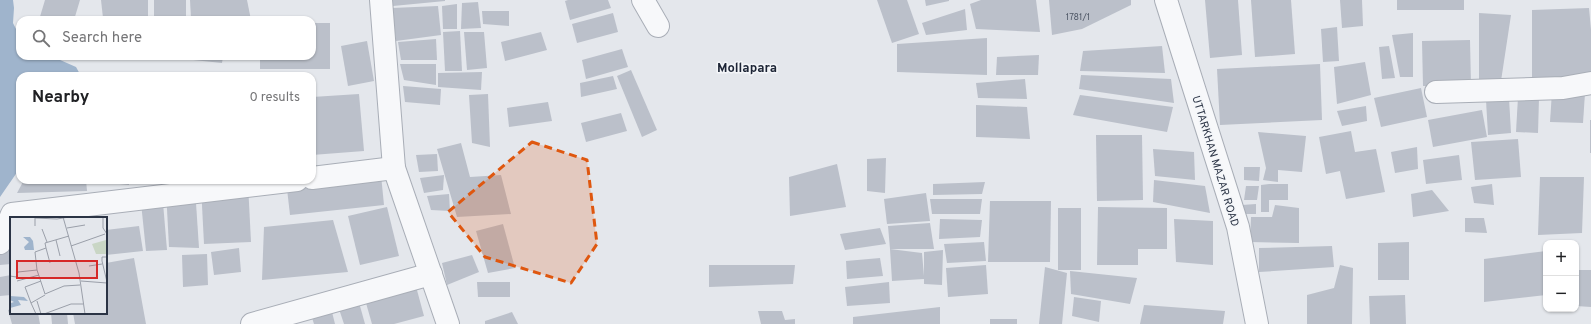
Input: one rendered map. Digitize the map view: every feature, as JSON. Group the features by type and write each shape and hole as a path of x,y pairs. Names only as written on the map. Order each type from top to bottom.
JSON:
{"street":[{"path":"381,0 394,168 448,324"},
{"path":"643,0 658,26"},
{"name":"UTTARKHAN MAZAR ROAD","path":"1166,0 1238,227 1258,324"},
{"path":"1436,92 1563,88 1591,83"},
{"path":"316,178 394,168"},
{"path":"11,217 12,214 263,184"},
{"path":"0,243 10,219"},
{"path":"252,324 431,274"}],"highlighted area":[{"path":"532,142 587,160 597,244 571,283 485,257 448,212"}],"water":[{"path":"0,0 13,0 13,23 16,29 16,60 60,60 76,67 79,72 16,72 16,174 0,197"}],"building":[{"path":"45,0 80,0 75,16 40,16"},
{"path":"101,0 148,0 148,16 103,16"},
{"path":"154,0 186,0 186,16 154,16"},
{"path":"190,0 247,0 250,16 191,16"},
{"path":"392,0 445,0 445,1 393,6"},
{"path":"608,0 611,8 570,20 565,1"},
{"path":"877,0 907,0 919,34 892,43"},
{"path":"925,0 949,0 949,1 926,6"},
{"path":"981,0 1036,0 1040,32 976,29 970,4"},
{"path":"1049,0 1131,0 1131,5 1082,29 1052,35"},
{"path":"1205,0 1238,0 1242,55 1210,58"},
{"path":"1251,0 1291,0 1295,54 1255,57"},
{"path":"1340,0 1362,0 1363,26 1342,28"},
{"path":"1397,0 1464,0 1464,10 1397,10"},
{"path":"478,2 481,28 461,29 462,3"},
{"path":"457,4 457,29 443,29 442,6"},
{"path":"438,6 441,35 396,41 392,8"},
{"path":"1589,8 1591,30 1591,75 1532,82 1532,10"},
{"path":"965,9 967,30 926,35 922,23"},
{"path":"482,11 509,11 509,26 483,24"},
{"path":"613,13 618,32 577,43 572,24"},
{"path":"1479,13 1511,15 1501,81 1479,81"},
{"path":"316,23 330,23 330,69 260,69 260,60 316,60"},
{"path":"1337,27 1339,61 1323,62 1321,29"},
{"path":"460,31 462,71 445,71 443,32"},
{"path":"464,32 484,32 487,68 467,70"},
{"path":"541,32 547,50 505,61 501,42"},
{"path":"1413,33 1413,77 1400,77 1392,35"},
{"path":"987,38 987,75 897,72 897,44"},
{"path":"436,39 437,60 401,60 398,42"},
{"path":"1470,40 1471,86 1423,86 1422,41"},
{"path":"367,41 374,81 348,86 341,46"},
{"path":"1162,46 1165,73 1080,71 1083,51"},
{"path":"1389,46 1395,78 1382,79 1379,47"},
{"path":"622,49 628,67 586,79 582,60"},
{"path":"1039,55 1038,75 996,75 997,57"},
{"path":"193,60 222,60 222,63"},
{"path":"1365,62 1371,95 1337,104 1334,67"},
{"path":"400,64 436,64 436,85 404,80"},
{"path":"1320,64 1322,120 1220,125 1217,69"},
{"path":"631,70 657,130 642,137 617,76"},
{"path":"482,72 481,90 438,87 438,73"},
{"path":"1081,75 1171,79 1174,103 1079,89"},
{"path":"613,76 617,89 581,97 580,83"},
{"path":"1025,79 1027,99 978,98 976,83"},
{"path":"403,86 441,89 440,105 405,102"},
{"path":"1421,88 1427,117 1381,127 1374,98"},
{"path":"1552,92 1585,93 1583,123 1550,122"},
{"path":"359,94 364,151 316,155 316,97"},
{"path":"488,94 490,147 472,143 469,95"},
{"path":"1080,95 1173,107 1167,132 1073,115"},
{"path":"1518,97 1539,98 1538,133 1516,132"},
{"path":"1509,98 1511,133 1488,135 1486,100"},
{"path":"548,102 552,121 509,127 507,108"},
{"path":"976,105 1027,107 1030,139 976,137"},
{"path":"1366,106 1367,121 1342,126 1337,111"},
{"path":"1482,110 1487,137 1433,147 1428,120"},
{"path":"621,113 627,131 586,142 581,123"},
{"path":"1591,120 1591,153 1590,153"},
{"path":"1351,131 1355,152 1376,149 1385,192 1346,199 1340,171 1326,174 1319,137"},
{"path":"1258,132 1306,136 1302,172 1278,170 1278,182 1263,180 1266,168"},
{"path":"1096,135 1142,135 1143,200 1097,201"},
{"path":"1518,139 1521,177 1475,180 1471,142"},
{"path":"461,143 470,177 501,175 511,214 457,217 437,149"},
{"path":"1417,147 1418,169 1395,173 1391,152"},
{"path":"1153,149 1194,152 1195,180 1155,176"},
{"path":"437,154 438,171 419,172 416,155"},
{"path":"1459,155 1462,180 1426,184 1423,160"},
{"path":"886,158 885,193 867,191 867,159"},
{"path":"837,164 846,207 790,216 789,177"},
{"path":"380,165 384,205 290,215 286,184 316,184 316,175"},
{"path":"1244,167 1260,167 1259,181 1244,180"},
{"path":"444,175 443,190 424,193 420,178"},
{"path":"1540,177 1584,177 1582,233 1538,235"},
{"path":"1154,180 1205,186 1210,213 1153,202"},
{"path":"985,182 982,194 933,195 933,184"},
{"path":"22,184 86,184 87,191 17,193"},
{"path":"248,184 251,242 204,244 201,186"},
{"path":"1288,184 1288,200 1269,200 1269,212 1261,212 1261,185"},
{"path":"1492,184 1494,205 1474,203 1471,187"},
{"path":"1246,186 1259,186 1257,200 1244,200"},
{"path":"195,188 199,248 169,247 166,190"},
{"path":"1432,190 1449,211 1413,217 1411,194"},
{"path":"162,191 167,250 146,251 140,193"},
{"path":"926,193 930,221 887,224 884,199"},
{"path":"449,194 450,211 431,210 427,196"},
{"path":"930,199 982,199 980,214 932,214"},
{"path":"990,201 1051,201 1050,262 988,262"},
{"path":"1256,204 1256,214 1243,214 1242,205"},
{"path":"1275,205 1299,208 1299,243 1250,242 1251,217 1272,217"},
{"path":"387,207 399,256 360,265 348,216"},
{"path":"1098,207 1167,208 1167,249 1138,249 1138,265 1097,265"},
{"path":"1058,208 1081,208 1081,270 1058,270"},
{"path":"10,218 10,264 0,265 0,240"},
{"path":"1465,218 1484,218 1487,233 1465,232"},
{"path":"940,219 982,220 980,237 939,239"},
{"path":"1174,219 1213,221 1213,265 1176,262"},
{"path":"333,220 348,272 262,280 264,227"},
{"path":"930,223 934,249 890,249 888,226"},
{"path":"503,224 515,268 488,273 476,231"},
{"path":"139,226 143,251 107,255 107,230"},
{"path":"880,228 886,244 845,250 840,234"},
{"path":"984,242 986,261 947,263 944,244"},
{"path":"1409,242 1409,280 1378,280 1378,243"},
{"path":"1332,246 1334,267 1259,272 1259,248"},
{"path":"239,248 241,272 214,275 211,252"},
{"path":"890,249 922,253 924,276 924,252 943,250 942,285 924,284 924,279 892,281"},
{"path":"1543,251 1543,295 1484,302 1484,259"},
{"path":"207,254 208,285 183,287 182,255"},
{"path":"472,255 479,272 447,285 442,263"},
{"path":"134,258 146,324 75,324 73,314 107,314 107,263"},
{"path":"880,258 883,276 847,279 846,261"},
{"path":"709,265 795,265 793,284 709,287"},
{"path":"986,265 988,294 948,297 946,268"},
{"path":"1340,265 1353,268 1352,324 1307,324 1307,295 1334,288"},
{"path":"1045,267 1067,273 1062,324 1039,324"},
{"path":"411,268 424,316 394,324 372,324 360,282"},
{"path":"1579,270 1591,270 1591,307 1579,306"},
{"path":"1070,271 1137,278 1130,304 1071,294"},
{"path":"10,275 10,295 0,296 0,277"},
{"path":"477,282 510,282 510,297 478,297"},
{"path":"889,282 890,303 847,306 845,287"},
{"path":"355,288 365,324 344,324 334,294"},
{"path":"1405,295 1406,324 1370,324 1369,296"},
{"path":"1074,297 1101,301 1099,322 1072,316"},
{"path":"329,300 335,324 314,324 308,305"},
{"path":"1144,305 1225,311 1223,324 1140,324"},
{"path":"940,307 940,324 853,324 853,317"},
{"path":"10,309 10,314 38,314 40,324 12,324 8,310"},
{"path":"758,311 782,311 785,320 795,319 795,324 761,324"},
{"path":"512,312 518,324 485,324 485,321"},
{"path":"51,314 67,314 68,324 52,324"},
{"path":"990,319 1017,319 1017,324 990,324"}],"district":[{"name":"Mollapara","path":"747,67"}]}
